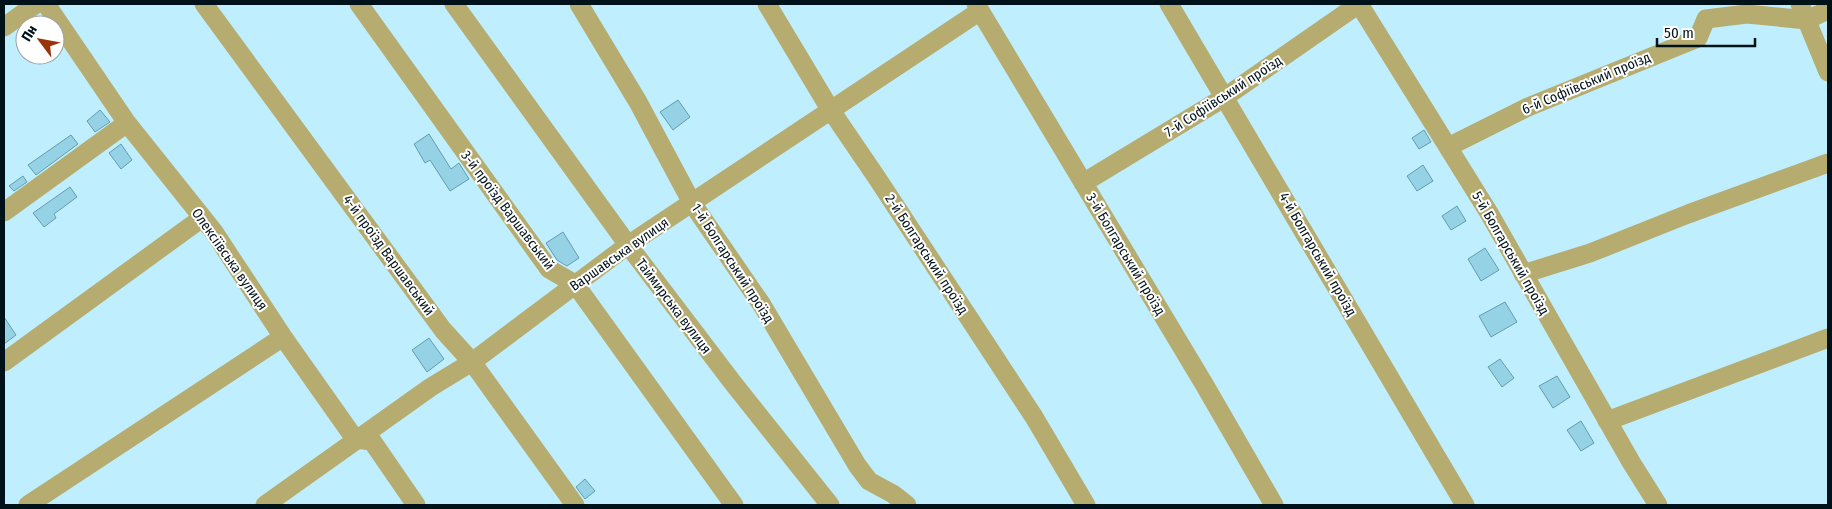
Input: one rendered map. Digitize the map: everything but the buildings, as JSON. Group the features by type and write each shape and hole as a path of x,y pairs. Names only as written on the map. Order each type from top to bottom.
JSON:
{"street":[{"path":"4,27 36,4"},
{"name":"Олексіївська вулиця","path":"46,4 128,123 214,232 283,337 355,439"},
{"name":"4-й проїзд Варшавський","path":"204,4 444,330 472,362 575,505"},
{"name":"3-й проїзд Варшавський","path":"359,4 549,269 575,284 734,505"},
{"name":"Таймирська вулиця","path":"454,4 628,245 733,383 830,505"},
{"name":"1-й Болгарський проїзд","path":"579,4 638,102 692,203 762,305 857,465 869,481 893,494 907,505"},
{"name":"2-й Болгарський проїзд","path":"767,4 830,109 1034,417 1086,505"},
{"name":"4-й Болгарський проїзд","path":"1169,4 1465,505"},
{"name":"7-й Софіївський проїзд","path":"1083,183 1225,97 1359,4"},
{"name":"5-й Болгарський проїзд","path":"1359,4 1448,148 1658,505"},
{"name":"Варшавська вулиця","path":"265,505 285,499 355,439 431,387 472,362 628,245 978,7"},
{"name":"3-й Болгарський проїзд","path":"978,7 1204,384 1274,505"},
{"path":"1828,10 1803,12 1828,72"},
{"name":"6-й Софіївський проїзд","path":"1448,148 1528,107 1698,38 1702,11 1747,14 1803,12"},
{"path":"4,212 128,123"},
{"path":"1523,274 1590,253 1688,214 1828,164"},
{"path":"4,362 202,218"},
{"path":"28,505 283,337"},
{"path":"1607,421 1828,338"},
{"path":"355,439 372,442 416,505"}]}
